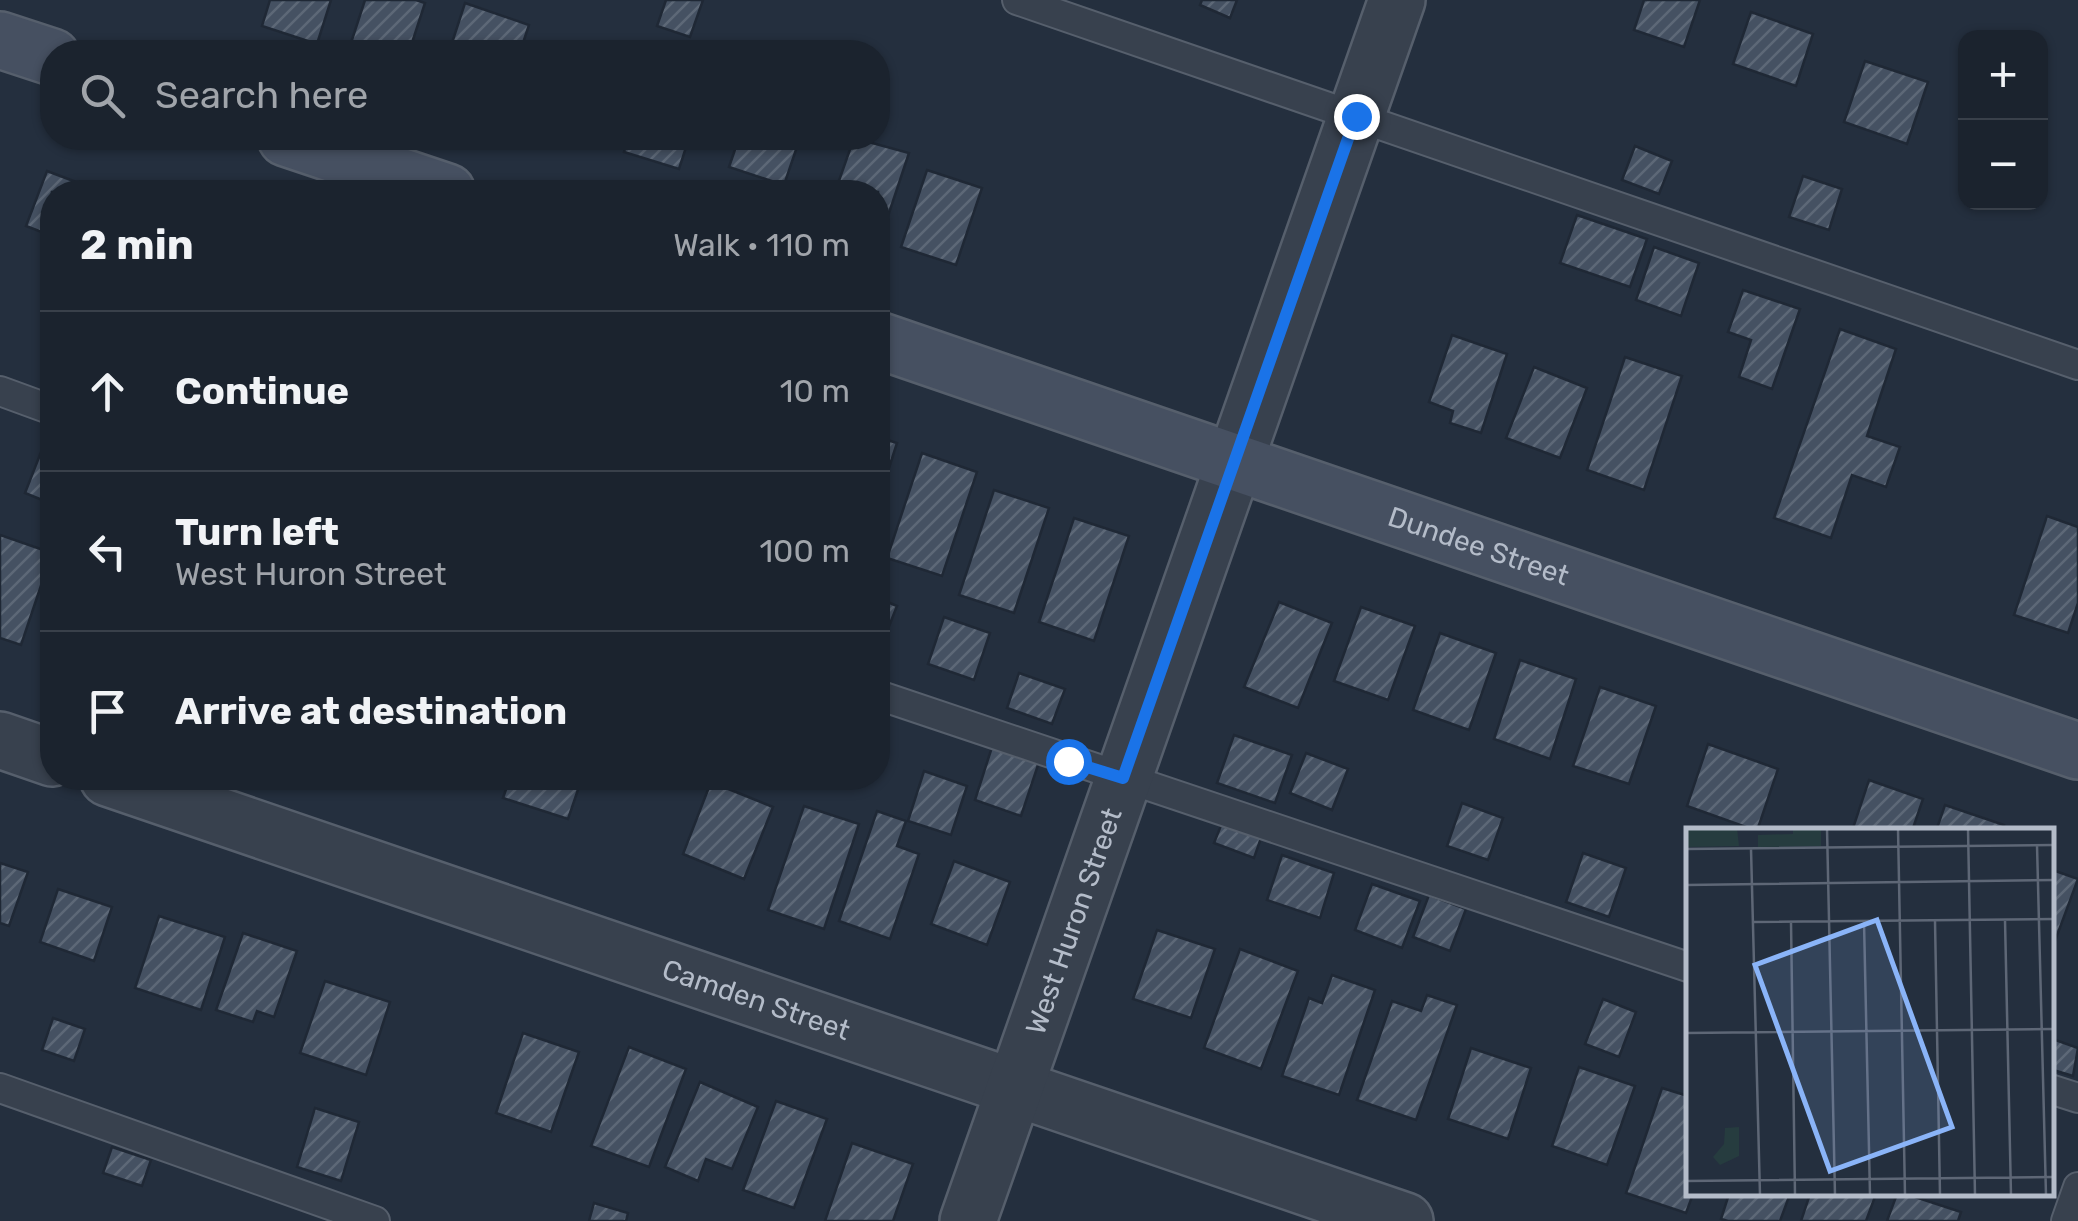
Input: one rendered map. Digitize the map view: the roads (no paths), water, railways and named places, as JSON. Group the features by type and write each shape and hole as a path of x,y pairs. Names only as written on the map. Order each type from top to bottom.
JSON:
{"street":[{"name":"West Huron Street","path":"968,1221 1396,0"},
{"path":"0,40 40,54"},
{"path":"322,150 410,180"},
{"name":"Dundee Street","path":"890,344 2078,751"},
{"path":"0,740 40,754"},
{"name":"Camden Street","path":"143,790 1405,1221"}],"lane":[{"path":"1017,0 2078,365"},
{"path":"0,392 40,406"},
{"path":"890,700 1686,966"},
{"path":"0,1088 376,1221"},
{"path":"2053,1090 2078,1098"},
{"path":"2066,1221 2078,1187"}]}
